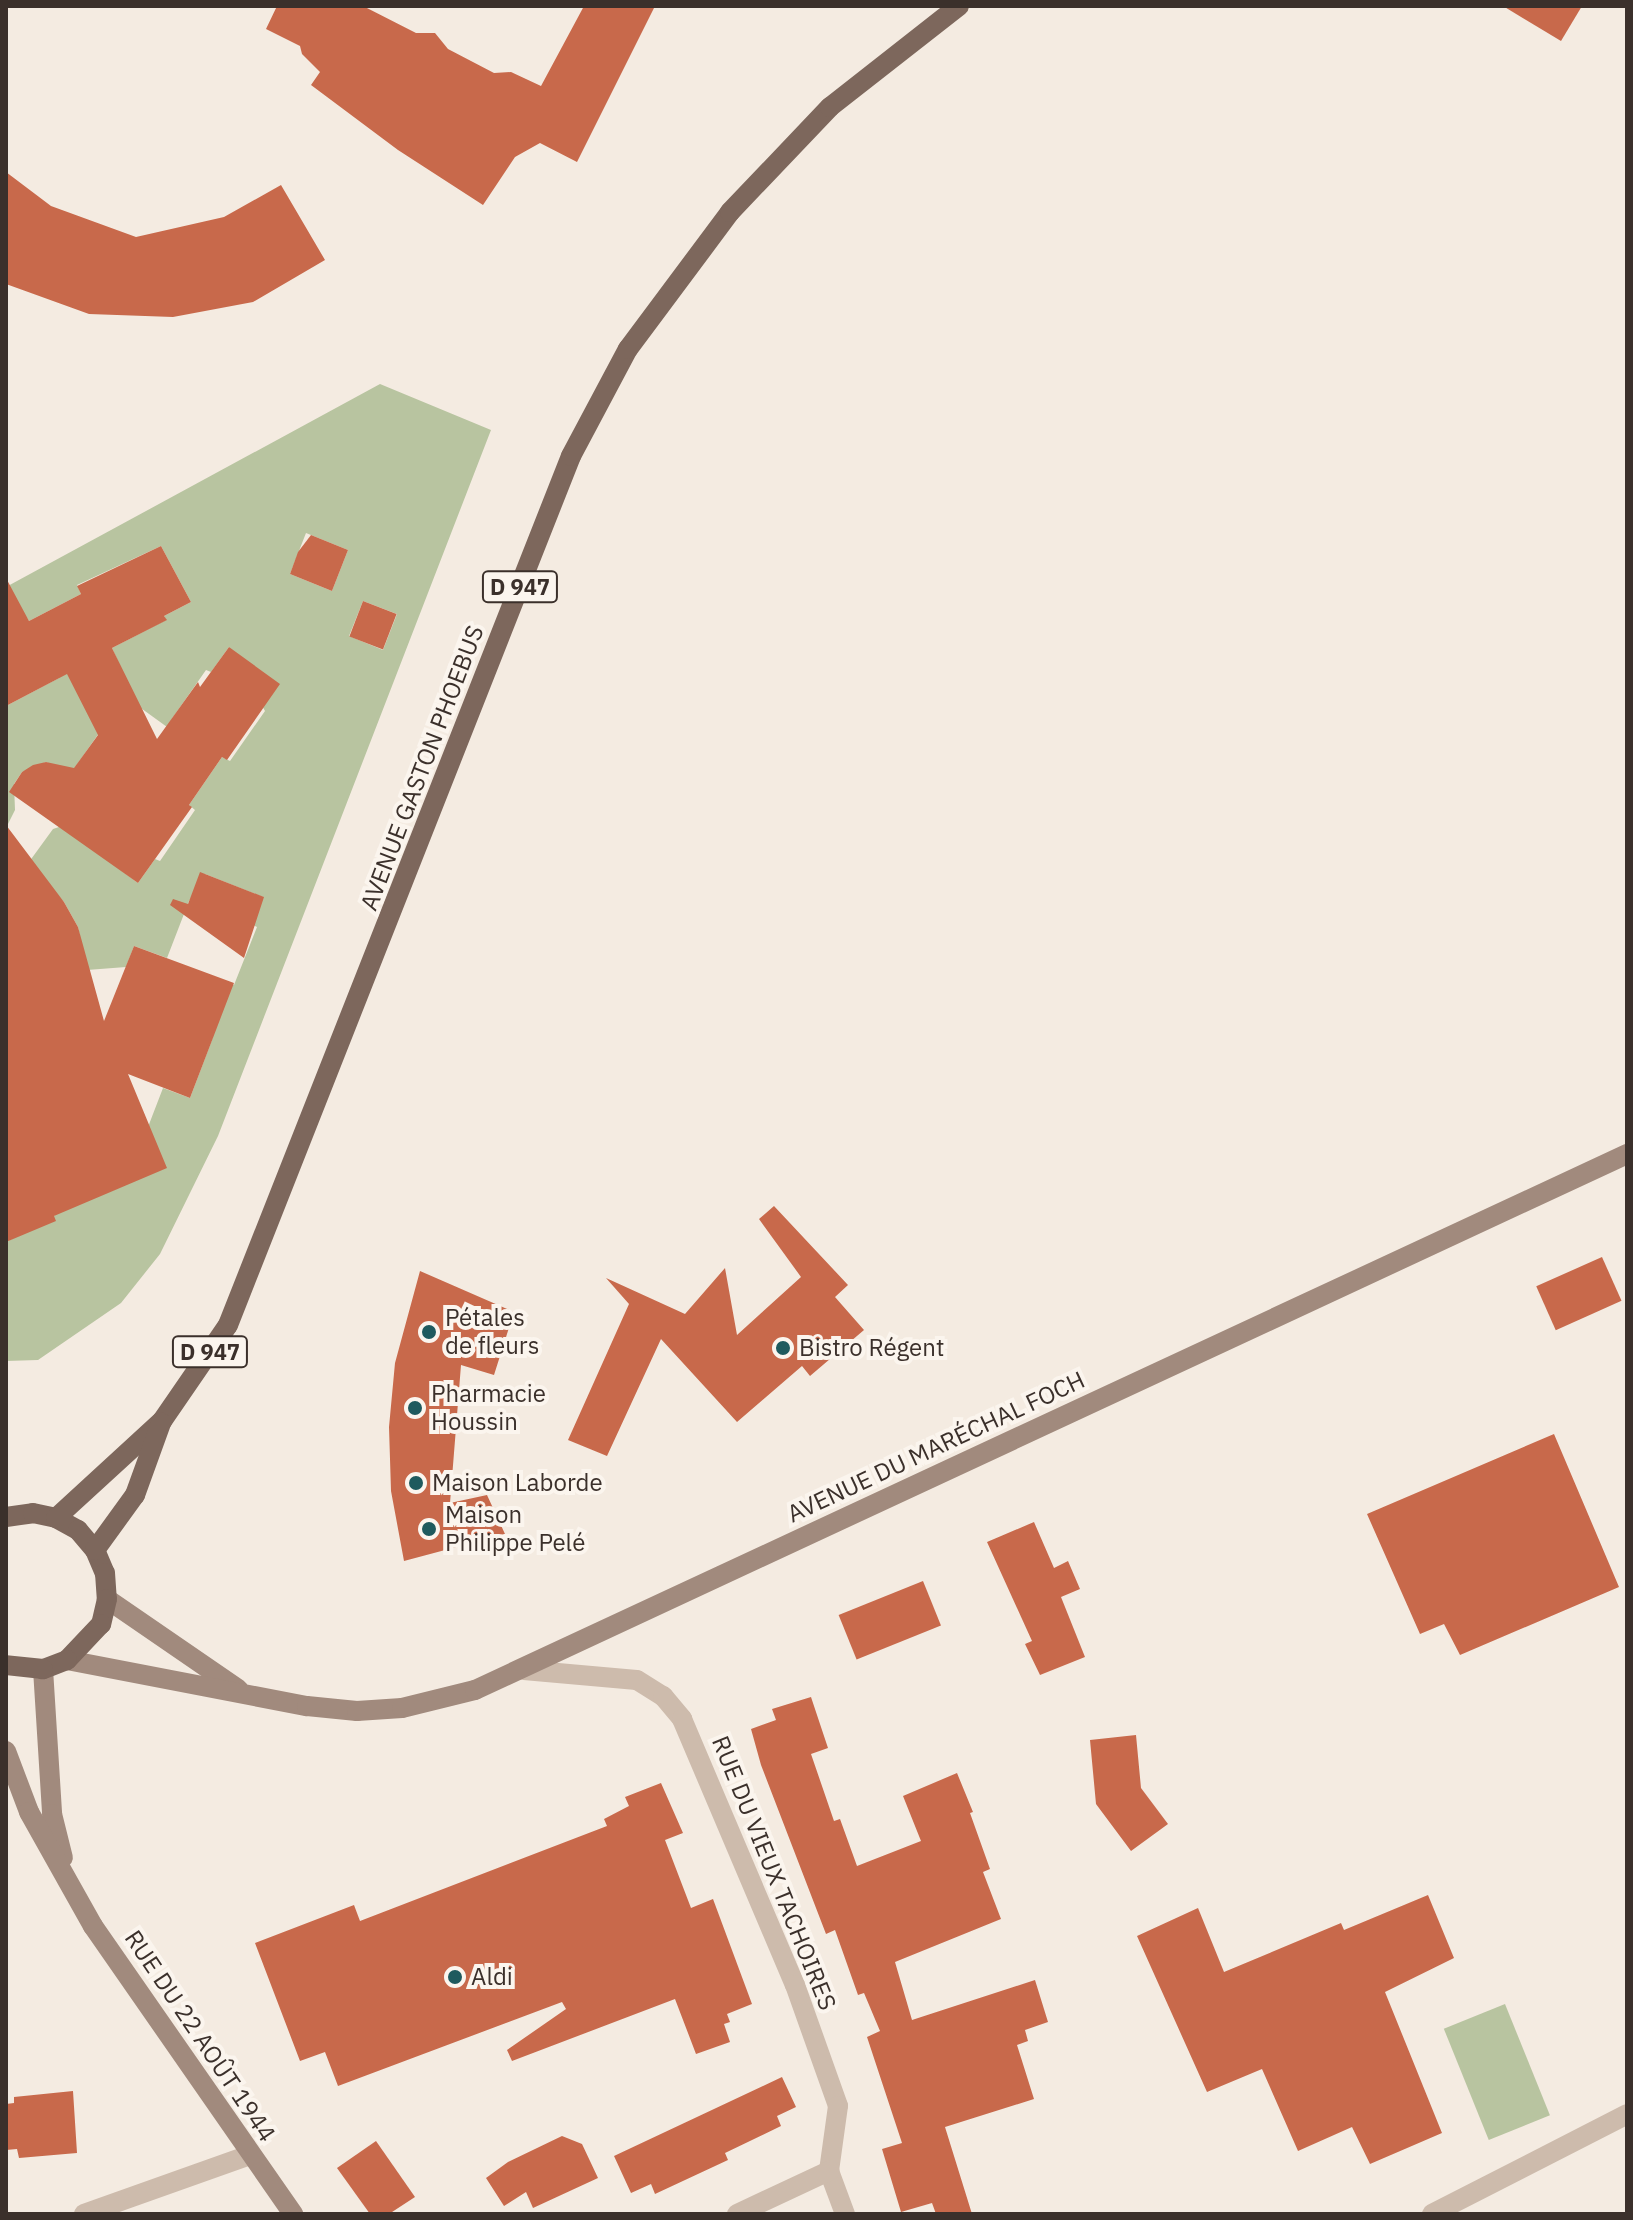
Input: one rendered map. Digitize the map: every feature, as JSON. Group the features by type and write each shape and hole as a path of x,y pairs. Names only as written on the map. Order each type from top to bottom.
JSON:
{"main road":[{"name":"AVENUE GASTON PHOEBUS","path":"56,1518 162,1421 228,1325 571,456 628,349 730,212 830,107 959,6"},
{"name":"AVENUE DU MARÉCHAL FOCH","path":"67,1660 248,1696 357,1711 402,1708 475,1690 524,1670 1627,1154"},
{"name":"AVENUE GASTON PHOEBUS","path":"95,1550 135,1495 162,1421"},
{"path":"6,1665 43,1669 67,1660 101,1624 107,1599 105,1573 95,1550 78,1530 56,1518 33,1513 8,1514"},
{"name":"AVENUE DU MARÉCHAL FOCH","path":"107,1599 248,1696"},
{"name":"RUE DU 22 AOÛT 1944","path":"43,1669 52,1814 69,1885"},
{"name":"RUE DU 22 AOÛT 1944","path":"6,1751 29,1812 93,1926 293,2214"}],"street":[{"name":"RUE DU VIEUX TACHOIRES","path":"524,1670 637,1680 663,1696 682,1719 795,1985 838,2106 829,2171 845,2214"},
{"path":"1432,2214 1627,2114"},
{"path":"84,2214 250,2155"},
{"path":"737,2214 829,2171"}],"green space":[{"path":"380,384 491,430 218,1136 160,1254 121,1303 38,1360 6,1361 6,1242 54,1216 143,1140 163,1088 190,1098 212,1040 226,982 234,985 257,927 253,925 263,897 205,874 189,901 167,958 134,946 126,967 87,970 78,927 64,902 29,862 53,829 62,826 138,883 155,859 160,861 195,810 189,805 222,757 230,761 265,711 229,647 211,672 206,670 171,720 174,732 138,706 112,648 166,620 164,616 191,602 161,546 77,585 81,594 29,621 6,587","holes":["306,533 348,550 332,591 290,574","363,601 397,614 383,650 349,636"]},
{"path":"62,665 111,716 71,773 46,762 22,772 14,784 15,810 6,828 6,706 59,678"},
{"path":"1505,2004 1550,2115 1489,2140 1444,2029"}],"building":[{"path":"277,6 363,6 416,33 435,33 448,49 494,73 511,72 541,86 584,6 655,6 577,162 540,143 515,157 483,205 398,150 311,85 320,72 302,54 300,46 266,29"},
{"path":"1503,6 1582,6 1561,41"},
{"path":"6,172 51,206 136,237 224,217 281,185 325,260 253,302 173,317 89,314 6,284"},
{"path":"311,535 348,550 332,591 290,574 298,552"},
{"path":"161,546 191,602 164,616 167,620 112,648 157,739 198,682 200,687 229,647 280,684 227,760 222,757 189,805 192,807 138,883 9,792 22,772 33,765 46,762 74,768 98,735 67,674 6,706 6,578 29,621 81,594 77,586"},
{"path":"363,601 397,614 383,649 349,636"},
{"path":"6,825 64,902 78,927 104,1021 134,946 234,983 190,1098 128,1074 167,1168 54,1216 56,1221 6,1242"},
{"path":"200,872 264,897 244,958 170,905 173,899 188,904"},
{"path":"774,1206 848,1285 835,1297 864,1330 810,1376 802,1366 737,1422 661,1339 607,1456 568,1440 629,1304 606,1278 685,1314 725,1268 737,1335 801,1277 759,1219"},
{"path":"1602,1257 1622,1301 1556,1330 1536,1286"},
{"path":"420,1271 514,1312 494,1375 461,1365 450,1503 487,1495 505,1534 404,1561 391,1491 389,1427 395,1363"},
{"path":"1554,1434 1619,1587 1460,1655 1444,1624 1420,1634 1367,1514"},
{"path":"1034,1522 1054,1568 1068,1561 1080,1589 1061,1597 1085,1657 1040,1675 1025,1644 1032,1641 987,1542"},
{"path":"923,1581 941,1626 857,1660 839,1615"},
{"path":"811,1697 828,1748 811,1754 834,1821 840,1819 857,1866 921,1841 903,1796 957,1773 973,1812 970,1813 990,1869 983,1872 1001,1919 895,1962 912,2020 1035,1980 1048,2022 1025,2030 1028,2041 1017,2045 1034,2099 945,2127 972,2214 936,2214 932,2203 901,2212 882,2149 902,2143 867,2037 880,2031 864,1993 858,1995 835,1930 826,1934 761,1765 751,1729 776,1720 772,1709"},
{"path":"1136,1735 1141,1788 1168,1824 1131,1851 1096,1804 1090,1740"},
{"path":"661,1783 683,1833 665,1840 691,1908 713,1899 752,2004 727,2014 730,2022 724,2024 730,2042 696,2054 675,1999 512,2061 507,2050 566,2009 562,2002 338,2086 325,2052 300,2061 255,1943 354,1905 360,1921 607,1826 604,1819 629,1806 625,1797"},
{"path":"1428,1895 1454,1958 1385,1992 1442,2133 1370,2164 1352,2127 1298,2151 1262,2069 1207,2092 1137,1936 1198,1908 1224,1972 1341,1923 1344,1930"},
{"path":"782,2077 796,2107 777,2116 781,2126 725,2153 728,2160 655,2194 651,2184 631,2193 614,2156"},
{"path":"73,2091 77,2153 19,2158 17,2149 6,2150 6,2104 14,2103 14,2097"},
{"path":"562,2136 582,2144 598,2178 533,2208 526,2192 504,2206 486,2178 508,2162"},
{"path":"376,2141 415,2197 389,2214 370,2214 337,2168"}],"place":[{"name":"Pétales de fleurs","path":"429,1332"},
{"name":"Bistro Régent","path":"783,1348"},
{"name":"Pharmacie Houssin","path":"415,1408"},
{"name":"Maison Laborde","path":"416,1483"},
{"name":"Maison Philippe Pelé","path":"429,1529"},
{"name":"Aldi","path":"455,1977"}]}
